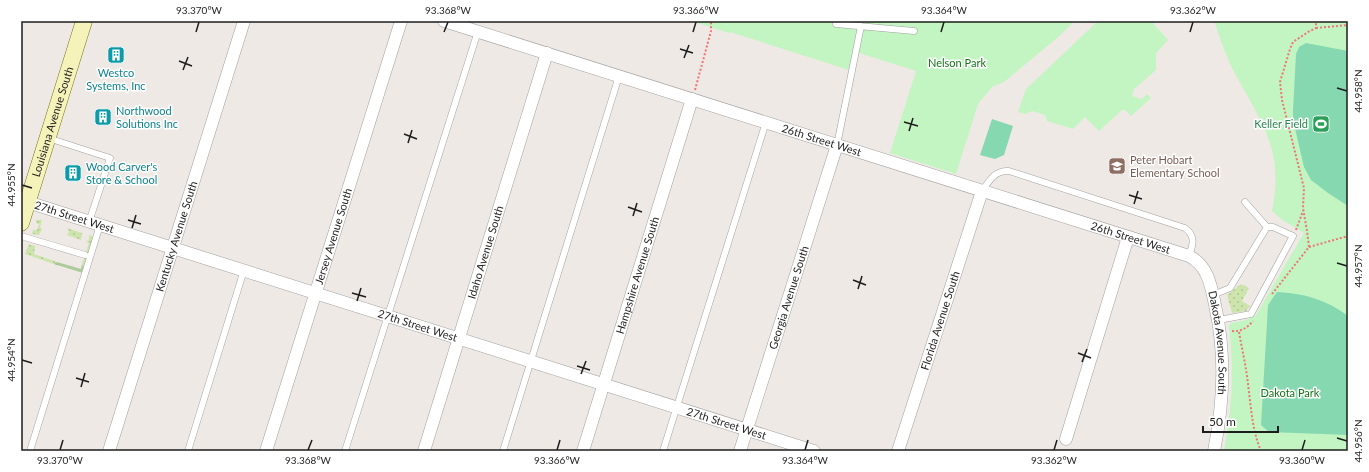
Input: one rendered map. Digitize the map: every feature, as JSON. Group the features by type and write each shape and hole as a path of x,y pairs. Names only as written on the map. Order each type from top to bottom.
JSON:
{"main road":[{"name":"Louisiana Avenue South","path":"21,223 24,201 48,137 84,21"}],"street":[{"name":"Kentucky Avenue South","path":"109,451 244,21"},
{"name":"Jersey Avenue South","path":"266,451 401,21"},
{"name":"26th Street West","path":"444,21 1128,237 1193,259"},
{"name":"Idaho Avenue South","path":"424,451 547,53"},
{"name":"Hampshire Avenue South","path":"583,451 692,99"},
{"name":"Georgia Avenue South","path":"740,451 837,145"},
{"name":"Florida Avenue South","path":"898,451 982,191"},
{"name":"27th Street West","path":"24,201 814,451"},
{"path":"1066,439 1128,237"},
{"name":"Dakota Avenue South","path":"1193,259 1206,273 1213,295 1221,333 1223,384 1214,451"}],"lane":[{"path":"836,24 914,31"},
{"path":"837,145 861,26"},
{"path":"345,451 478,31"},
{"path":"502,451 620,76"},
{"path":"663,451 766,122"},
{"path":"30,451 95,223 110,158 48,137"},
{"path":"982,191 994,174 1009,171 1185,228 1189,231 1193,239 1193,259"},
{"path":"1219,320 1251,314 1293,236 1273,227 1267,227 1245,202"},
{"path":"1213,295 1230,288 1267,227"},
{"path":"21,236 85,255"},
{"path":"188,451 244,270"}],"path":[{"path":"692,99 711,31 711,21"},
{"path":"1316,21 1316,28"},
{"path":"1309,247 1308,231 1303,211 1304,188 1282,100 1280,82 1293,42 1316,28 1348,25"},
{"path":"1293,236 1303,211"},
{"path":"1270,297 1309,247 1348,236"},
{"path":"1232,331 1239,332 1248,327 1257,318"},
{"path":"1239,332 1245,360 1252,420 1261,451"}],"green space":[{"name":"Nelson Park","path":"691,21 1075,21 1004,82 992,87 978,104 956,174 890,153 916,71 853,51 849,70"},
{"path":"1098,21 1151,21 1168,40 1156,53 1156,70 1134,89 1132,96 1142,99 1147,94 1151,98 1131,116 1125,110 1122,110 1099,131 1085,117 1073,129 1047,121 1045,115 1032,111 1026,114 1018,112 1026,89"},
{"name":"Dakota Park","path":"1214,21 1348,21 1348,451 1224,451 1229,420 1232,373 1229,326 1231,323 1246,320 1256,315 1304,233 1281,219 1272,211 1275,189 1275,170 1268,136 1261,120 1230,64"},
{"name":"Keller Field","path":"1306,43 1348,51 1348,206 1311,180 1304,167 1293,120 1293,110 1296,54 1299,47"},
{"path":"992,119 1013,126 1004,155 995,159 980,155"},
{"path":"36,220 42,220 40,227 42,229 39,235 32,234 33,230 37,230 39,224 36,223"},
{"path":"67,228 82,233 81,240 67,235 69,232"},
{"path":"89,235 94,237 84,269 82,264 89,243 86,242 89,239"},
{"path":"29,244 35,246 34,254 57,262 54,264 25,254"},
{"path":"57,262 81,269 82,264 84,269 83,273 54,264"},
{"path":"1241,284 1249,288 1242,301 1250,306 1246,311 1232,313 1227,295"},
{"path":"1277,292 1315,298 1340,310 1348,316 1348,435 1269,432 1261,425 1268,305"}],"place":[{"name":"Westco Systems, Inc","path":"116,55"},
{"name":"Northwood Solutions Inc","path":"103,117"},
{"name":"Keller Field","path":"1321,124"},
{"name":"Peter Hobart Elementary School","path":"1117,166"},
{"name":"Wood Carver's Store & School","path":"73,173"}]}
